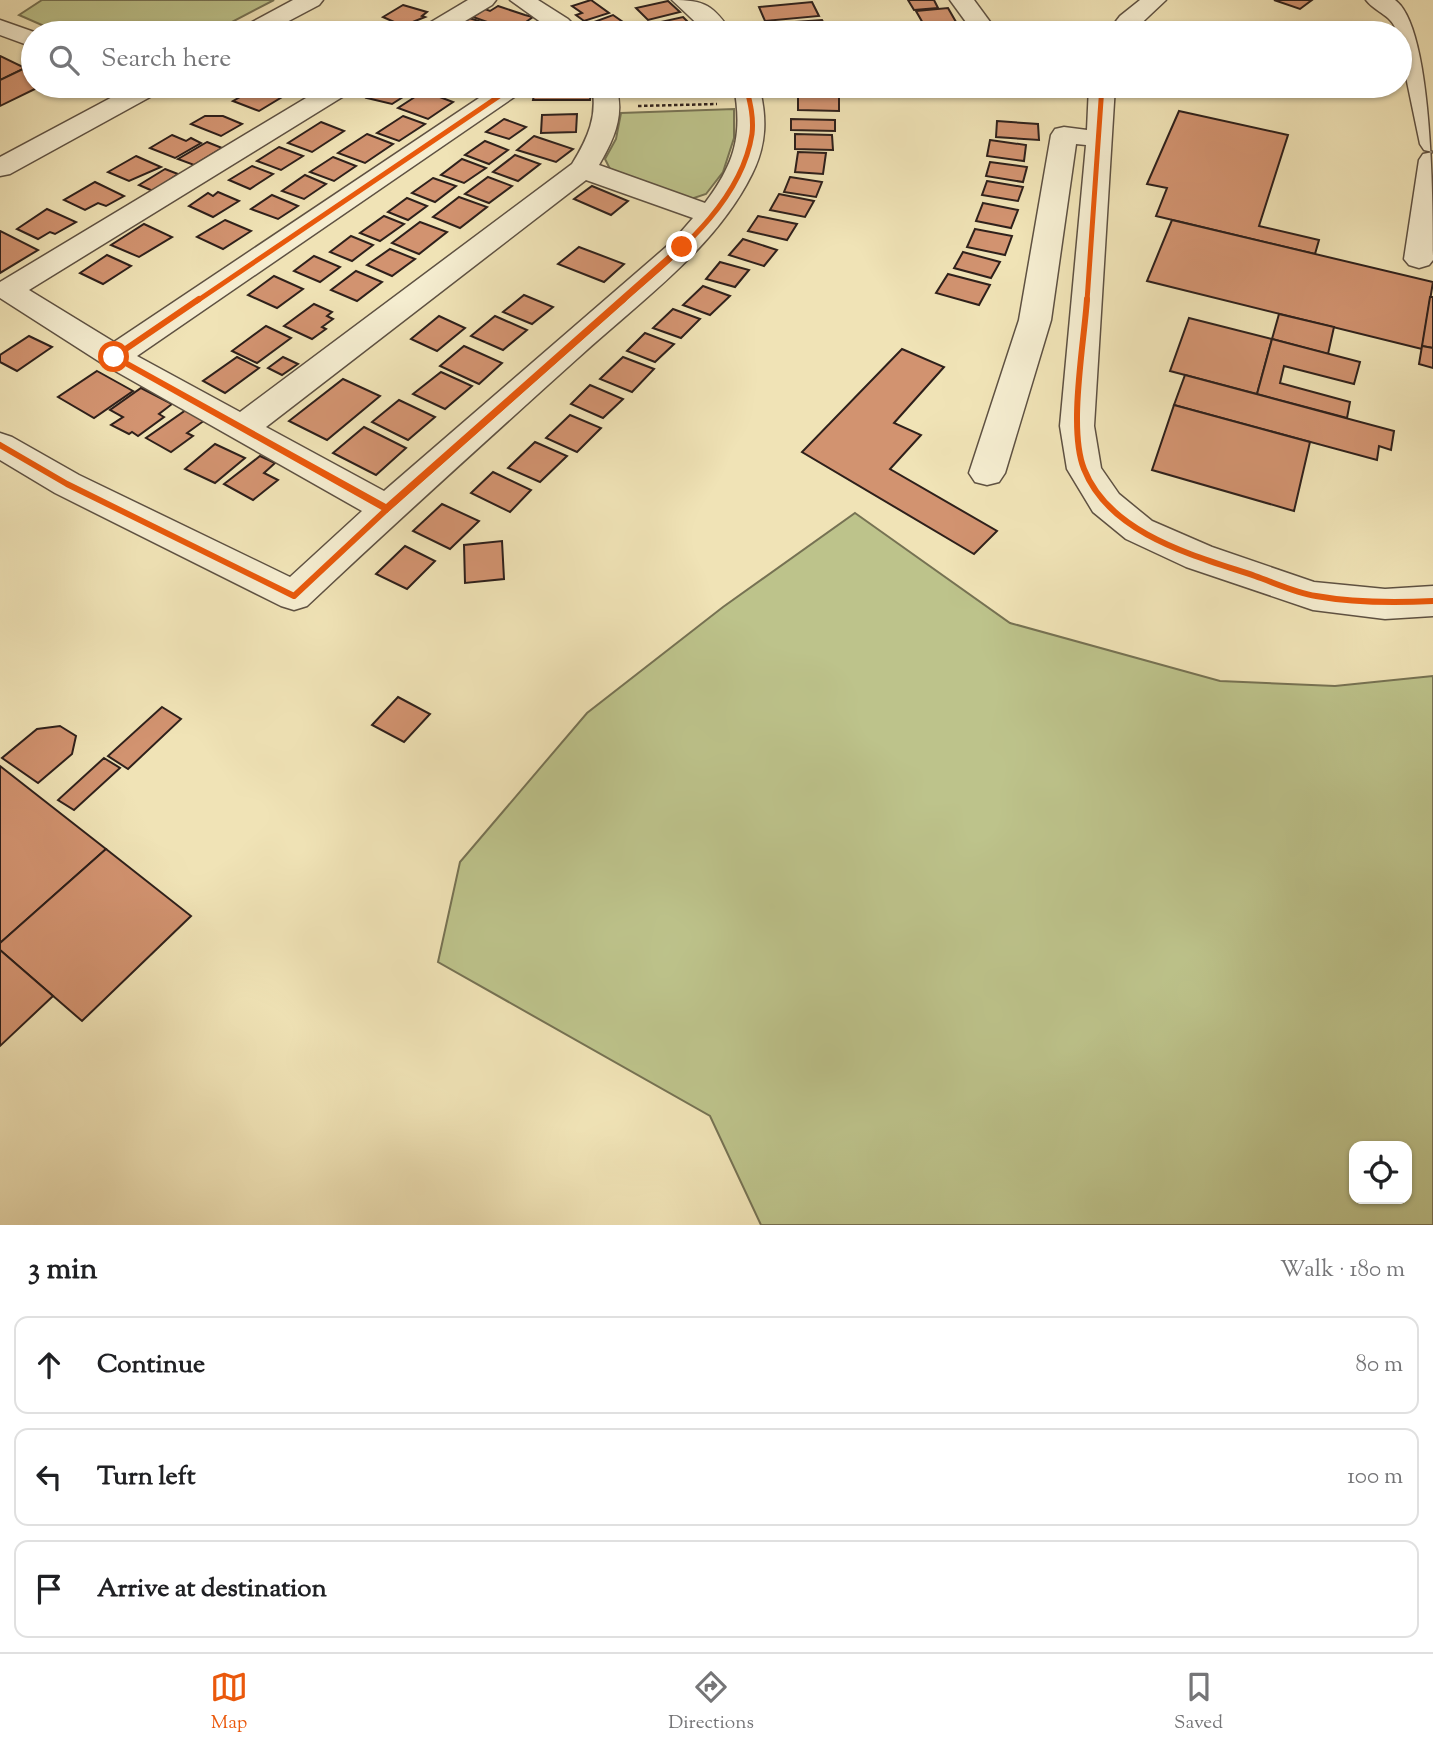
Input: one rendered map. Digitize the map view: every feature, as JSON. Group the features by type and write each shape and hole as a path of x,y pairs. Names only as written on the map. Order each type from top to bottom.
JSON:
{"street":[{"path":"272,21 311,0"},
{"path":"449,21 484,0"},
{"path":"522,0 555,21"},
{"path":"684,0 709,21"},
{"path":"962,0 977,21"},
{"path":"1128,21 1154,0"},
{"path":"1378,0 1393,8 1402,21"},
{"path":"0,27 21,35"},
{"path":"1412,52 1433,144"},
{"path":"0,168 128,98"},
{"path":"323,98 8,290 114,357 387,509"},
{"path":"114,357 496,98"},
{"path":"242,428 583,169 605,131 606,98"},
{"path":"0,445 67,484 294,596 387,509 682,247 711,215 743,169 752,133 750,98"},
{"path":"1101,98 1100,139 1077,426 1084,469 1106,503 1139,530 1199,557 1313,596 1385,604 1433,601"},
{"path":"987,473 1035,320 1065,135 1100,139"},
{"path":"1419,259 1433,160"},
{"path":"583,169 711,215"}],"green space":[{"path":"42,0 274,0 234,21 33,21 19,15"},
{"path":"734,109 734,138 723,172 706,194 691,199 610,169 605,159 616,139 621,113"},
{"path":"855,513 1010,623 1220,681 1335,686 1433,676 1433,1225 761,1225 710,1116 438,962 460,862 587,713 723,607"}],"building":[{"path":"591,0 609,13 584,21 576,15 582,13 572,6"},
{"path":"908,0 934,0 938,8 914,10"},
{"path":"1274,0 1312,0 1300,9"},
{"path":"668,1 680,12 648,20 636,8"},
{"path":"812,2 819,16 765,21 759,7"},
{"path":"403,5 427,12 422,16 425,17 415,21 392,21 383,17"},
{"path":"498,6 533,17 527,21 484,21 473,17 485,9 490,11"},
{"path":"948,8 955,21 922,21 916,11"},
{"path":"613,15 622,21 597,21"},
{"path":"683,17 687,21 665,21"},
{"path":"0,56 21,66 21,70 0,80"},
{"path":"21,70 21,96 0,106 0,80"},
{"path":"238,98 280,98 259,111 233,101"},
{"path":"367,98 401,98 392,104"},
{"path":"413,98 442,98 453,102 428,119 398,108"},
{"path":"533,98 590,98 590,100"},
{"path":"798,98 839,98 839,111 798,110"},
{"path":"1179,111 1288,135 1259,226 1319,240 1315,254 1156,216 1167,188 1147,184"},
{"path":"577,114 576,132 541,133 542,115"},
{"path":"205,116 223,116 242,124 221,136 191,124"},
{"path":"403,116 425,124 399,141 377,133"},
{"path":"504,119 526,127 509,139 486,132"},
{"path":"791,119 835,120 835,131 791,130"},
{"path":"997,121 1038,124 1039,140 996,137"},
{"path":"321,122 344,131 312,152 288,143"},
{"path":"367,134 393,144 365,163 338,153"},
{"path":"795,134 832,135 833,150 795,149"},
{"path":"172,135 186,141 191,138 201,143 175,158 150,148"},
{"path":"534,136 573,149 556,162 517,150"},
{"path":"990,140 1026,145 1024,161 987,156"},
{"path":"485,141 508,150 489,164 465,155"},
{"path":"207,142 222,148 194,165 178,159"},
{"path":"279,147 303,156 281,170 257,161"},
{"path":"798,152 826,153 823,174 795,172"},
{"path":"515,155 540,164 518,181 493,172"},
{"path":"136,156 161,167 129,181 108,172"},
{"path":"333,157 356,166 334,181 310,172"},
{"path":"462,159 486,168 464,183 441,175"},
{"path":"990,162 1027,167 1023,182 986,176"},
{"path":"252,166 273,174 250,189 229,180"},
{"path":"165,169 178,174 153,191 139,185"},
{"path":"305,175 326,184 304,199 282,191"},
{"path":"488,177 512,186 489,203 465,194"},
{"path":"790,177 822,182 816,197 784,192"},
{"path":"433,178 456,186 435,202 412,193"},
{"path":"987,181 1023,187 1018,201 982,195"},
{"path":"95,182 124,196 106,206 98,203 85,210 64,200"},
{"path":"592,186 628,201 611,215 574,199"},
{"path":"218,192 239,201 213,217 189,206 208,193 213,196"},
{"path":"779,194 814,201 805,217 770,210"},
{"path":"272,195 298,206 278,219 251,209"},
{"path":"459,197 487,207 460,228 433,217"},
{"path":"407,198 427,206 408,220 388,212"},
{"path":"983,203 1018,210 1011,228 976,221"},
{"path":"47,209 76,222 55,234 50,232 38,239 17,229"},
{"path":"384,216 404,224 380,241 360,233"},
{"path":"758,216 797,224 787,240 748,231"},
{"path":"225,220 251,231 223,249 197,237"},
{"path":"1172,220 1433,282 1422,349 1147,281"},
{"path":"420,222 447,232 419,254 392,243"},
{"path":"144,224 172,237 139,257 111,245"},
{"path":"975,229 1012,236 1005,255 967,247"},
{"path":"0,231 38,250 0,273"},
{"path":"351,236 373,245 352,261 330,252"},
{"path":"743,239 777,250 764,266 729,255"},
{"path":"579,247 624,264 604,282 558,264"},
{"path":"390,249 415,259 392,276 367,265"},
{"path":"963,252 1000,262 991,278 954,268"},
{"path":"107,255 131,266 103,284 80,273"},
{"path":"314,256 340,267 320,282 294,271"},
{"path":"720,262 749,270 735,287 706,279"},
{"path":"356,271 382,282 357,301 331,290"},
{"path":"948,274 990,285 979,305 936,293"},
{"path":"274,276 303,289 277,308 248,295"},
{"path":"703,286 730,296 710,315 683,305"},
{"path":"524,295 553,307 532,324 503,312"},
{"path":"1430,297 1433,297 1433,348 1422,346"},
{"path":"314,304 332,312 327,316 333,319 322,327 326,329 312,339 284,326"},
{"path":"673,309 700,319 681,338 653,328"},
{"path":"1279,314 1334,327 1328,354 1272,339"},
{"path":"439,316 465,328 437,351 411,339"},
{"path":"495,316 527,330 503,350 471,336"},
{"path":"1189,318 1272,339 1257,394 1170,371"},
{"path":"266,326 291,338 257,363 232,351"},
{"path":"645,333 674,344 655,362 627,351"},
{"path":"29,336 52,347 17,371 0,362 0,355"},
{"path":"1272,339 1360,362 1354,384 1284,366 1280,383 1350,402 1347,418 1257,394"},
{"path":"464,346 502,363 479,384 440,366"},
{"path":"1422,346 1433,348 1433,368 1419,364"},
{"path":"902,349 944,367 894,423 921,435 890,469 997,531 974,554 802,452"},
{"path":"237,357 259,368 225,393 203,381"},
{"path":"283,357 298,364 282,375 268,368"},
{"path":"623,357 654,369 632,392 600,379"},
{"path":"97,371 133,391 94,418 58,397"},
{"path":"441,372 472,386 445,409 413,394"},
{"path":"1185,375 1394,431 1391,450 1379,446 1377,460 1174,405"},
{"path":"343,379 380,396 327,440 289,421"},
{"path":"590,385 623,399 603,418 571,404"},
{"path":"141,388 172,404 159,414 164,417 138,436 111,425 123,417 110,410"},
{"path":"399,400 435,417 408,440 372,422"},
{"path":"1174,405 1310,442 1294,511 1152,470"},
{"path":"186,410 205,420 187,433 193,436 171,452 146,438"},
{"path":"570,415 601,428 577,452 546,438"},
{"path":"364,427 406,448 376,475 333,453"},
{"path":"535,442 567,456 540,482 508,468"},
{"path":"215,444 245,458 215,483 185,469"},
{"path":"260,456 275,463 264,473 278,480 253,500 224,484"},
{"path":"493,472 531,490 510,512 471,493"},
{"path":"442,504 479,521 450,549 413,531"},
{"path":"502,541 504,579 465,583 464,545"},
{"path":"405,546 435,561 407,589 376,574"},
{"path":"398,697 430,714 404,742 372,725"},
{"path":"162,707 181,719 128,769 108,756"},
{"path":"60,726 76,736 72,754 38,783 2,758 37,729"},
{"path":"104,758 120,768 74,810 58,800"},
{"path":"0,766 106,849 0,943"},
{"path":"106,849 191,916 82,1021 0,950 0,943"},
{"path":"0,950 53,996 0,1046"}],"cycle path":[{"path":"114,357 496,98"},
{"path":"0,445 67,484 294,596 387,509 683,247 713,212 738,174 752,132 749,98"},
{"path":"1102,98 1077,426 1084,469 1106,503 1139,530 1199,557 1313,596 1385,604 1433,601"}],"route":[{"path":"114,357 387,509 682,247"}]}
